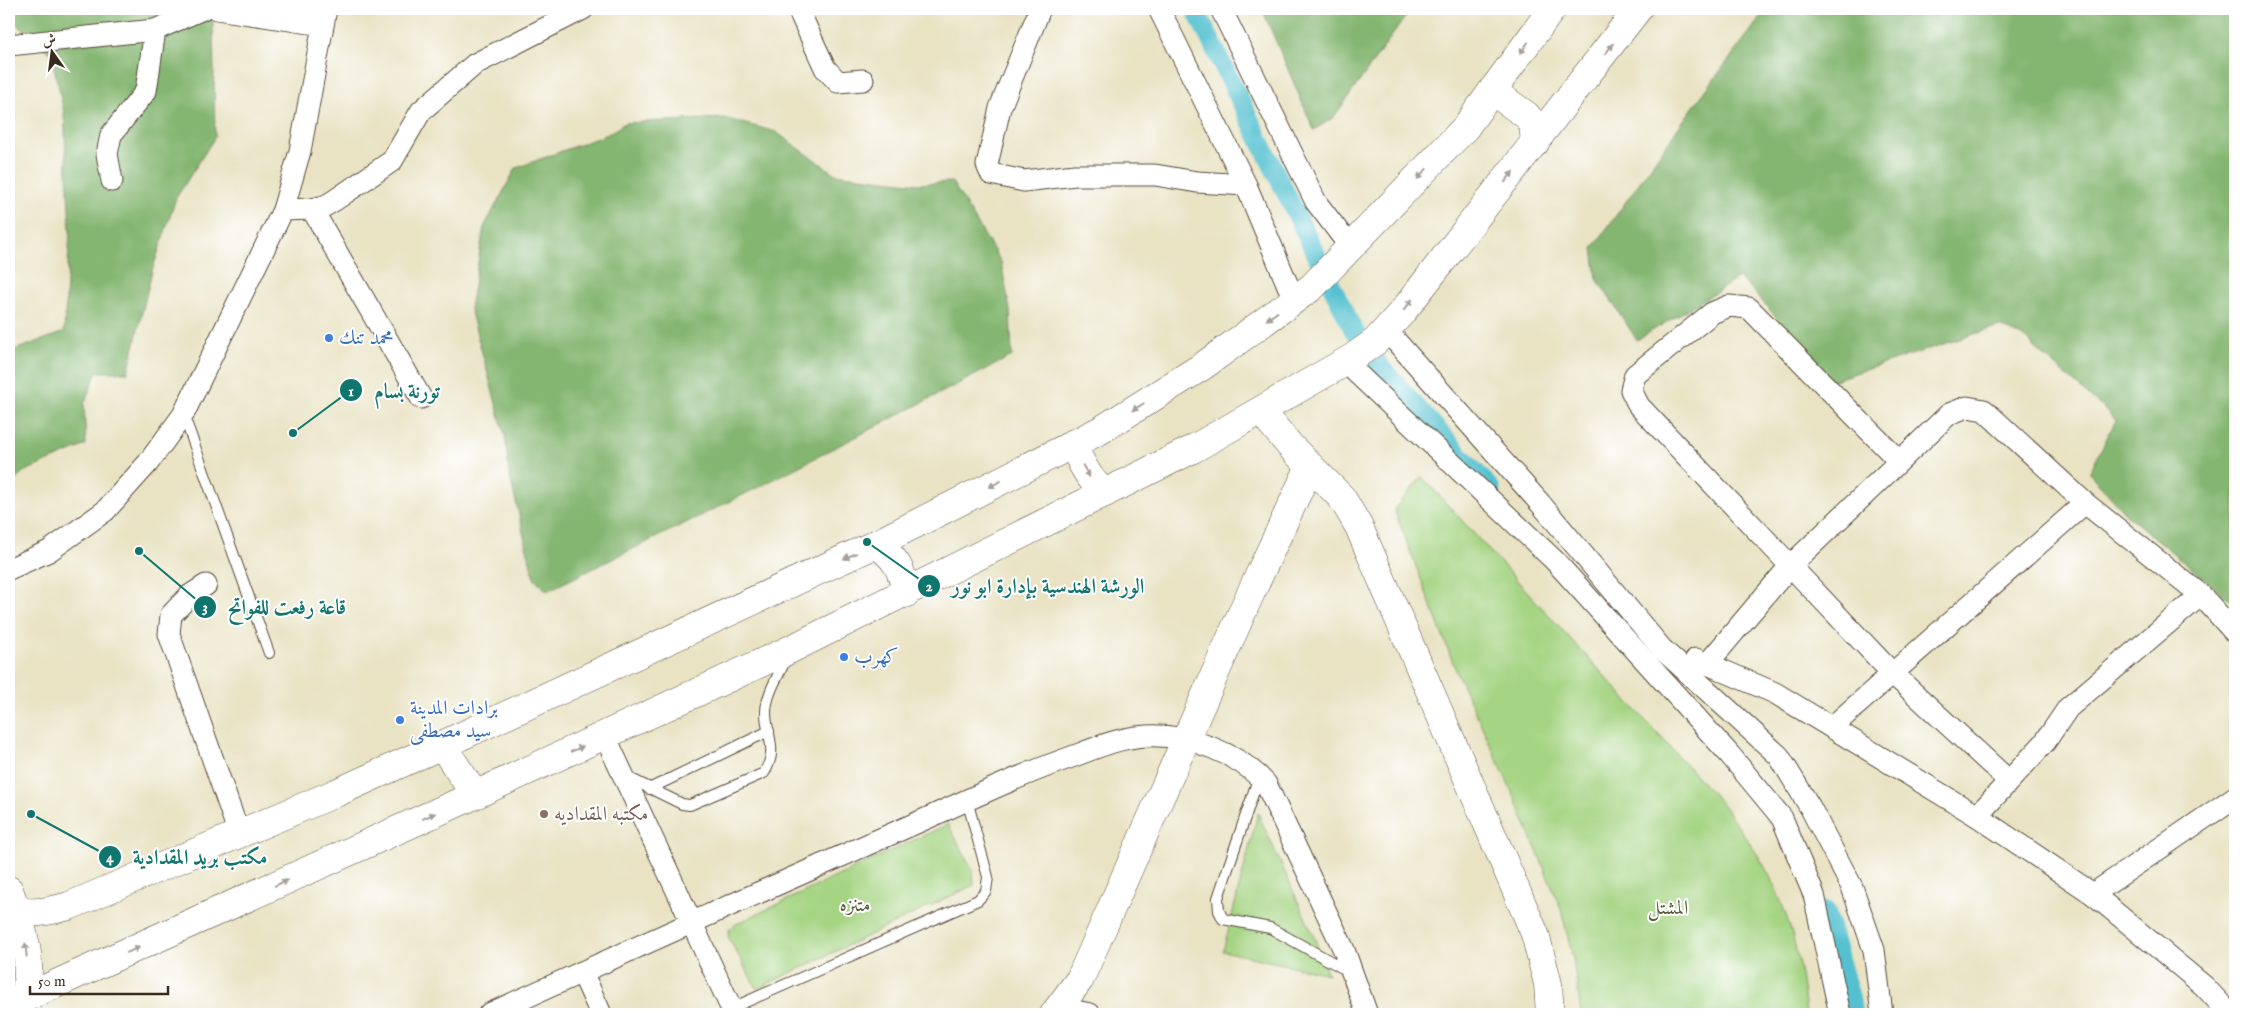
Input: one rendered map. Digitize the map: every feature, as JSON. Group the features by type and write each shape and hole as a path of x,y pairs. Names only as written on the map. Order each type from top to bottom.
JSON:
{"main road":[{"path":"12,904 43,913 69,906 240,834 442,745 876,544 1101,430 1203,366 1303,294 1343,256 1465,128 1552,9"},
{"path":"17,1006 605,736 905,594 1105,493 1261,411 1349,360 1381,336 1535,143 1638,9"},
{"path":"1492,91 1533,123 1535,143"},
{"path":"1261,411 1310,466 1342,498 1359,527 1535,934 1548,984 1550,1014"},
{"path":"1074,443 1077,454 1088,476 1105,493"},
{"path":"1057,1011 1080,979 1310,466"},
{"path":"876,544 895,560 901,570 905,594"},
{"path":"442,745 475,795"},
{"path":"12,904 26,943 28,969 17,1006"}],"street":[{"path":"9,45 155,30 203,9"},
{"path":"9,569 49,551 104,511 148,463 183,415 283,210 300,151 324,17 217,9"},
{"path":"283,210 312,209 325,206 392,162 421,111 474,64 583,9"},
{"path":"798,9 826,68 838,82 863,80"},
{"path":"1040,9 1000,108 986,165 991,174 1024,181 1075,175 1155,175 1197,182 1246,185"},
{"path":"1159,9 1246,185 1303,294"},
{"path":"1221,9 1343,256"},
{"path":"112,181 107,154 111,135 146,91 155,30"},
{"path":"312,209 421,398"},
{"path":"1900,461 1749,308 1728,306 1712,313 1635,375 1631,390 1639,406 1892,673 2009,781"},
{"path":"1381,336 1540,504 1662,649 1779,756 1810,807 1852,887 1874,950 1882,1014"},
{"path":"1349,360 1555,561 1730,755 1782,818 1814,895 1840,1014"},
{"path":"1708,663 1790,566 1949,414 1967,407 1984,410 2085,503 2200,595 2235,631"},
{"path":"1832,727 2085,503"},
{"path":"206,585 190,596 171,615 169,634 240,834"},
{"path":"1978,816 2045,742 2068,708 2200,595"},
{"path":"1662,649 1708,663 1774,693 1978,816 2093,894 2204,986 2230,1014"},
{"path":"605,736 691,921 728,1012"},
{"path":"489,1014 691,921 1036,770 1114,741 1147,736 1186,741 1214,748 1246,764 1259,776 1273,796 1353,974 1367,1014"},
{"path":"2093,894 2235,797"},
{"path":"582,972 601,1014"},
{"path":"1057,1011 1090,1014"}],"lane":[{"path":"183,415 270,653"},
{"path":"624,775 682,804 690,805 764,773 772,753 766,712 768,699 789,650"},
{"path":"649,789 769,731"},
{"path":"1259,776 1218,898 1219,911 1223,918 1270,928 1353,974"},
{"path":"728,1012 978,900 986,891 988,877 967,800"}],"green space":[{"path":"9,9 221,9 213,17 215,137 176,198 152,271 128,372 97,372 84,404 86,445 23,472 9,487 9,352 64,332 70,231 64,112 51,54 9,19"},
{"path":"1262,9 1411,9 1334,117 1314,130"},
{"path":"1767,9 2235,9 2235,604 2128,516 2089,473 2116,420 2022,336 1999,326 1831,381 1756,294 1739,278 1637,340 1597,279 1593,248 1691,110"},
{"path":"724,118 776,132 835,174 918,184 952,182 1001,262 1010,310 1012,356 759,487 547,591 534,578 509,473 505,436 470,309 484,227 516,168 608,134 625,123"},
{"name":"المشتل","path":"1422,477 1724,806 1759,857 1778,894 1797,952 1806,1014 1581,1014 1573,958 1561,909 1515,798 1457,673 1394,509"},
{"path":"1258,813 1315,939 1328,974 1223,951"},
{"name":"متنزه","path":"948,824 973,871 974,885 757,989 728,937 729,930 736,924"}],"waterway":[{"path":"1195,9 1354,331 1384,371 1491,489"},
{"path":"1826,911 1850,996 1853,1014"}],"place":[{"name":"محمد تنك","path":"329,338"},
{"name":"تورنة بسام","path":"293,433"},
{"name":"الورشة الهندسية بإدارة ابو نور","path":"867,542"},
{"name":"قاعة رفعت للفواتح","path":"139,551"},
{"name":"كهرب","path":"844,657"},
{"name":"برادات المدينة سيد مصطفى","path":"400,720"},
{"name":"مكتب بريد المقدادية","path":"31,814"},
{"name":"مكتبه المقداديه","path":"544,814"}]}
